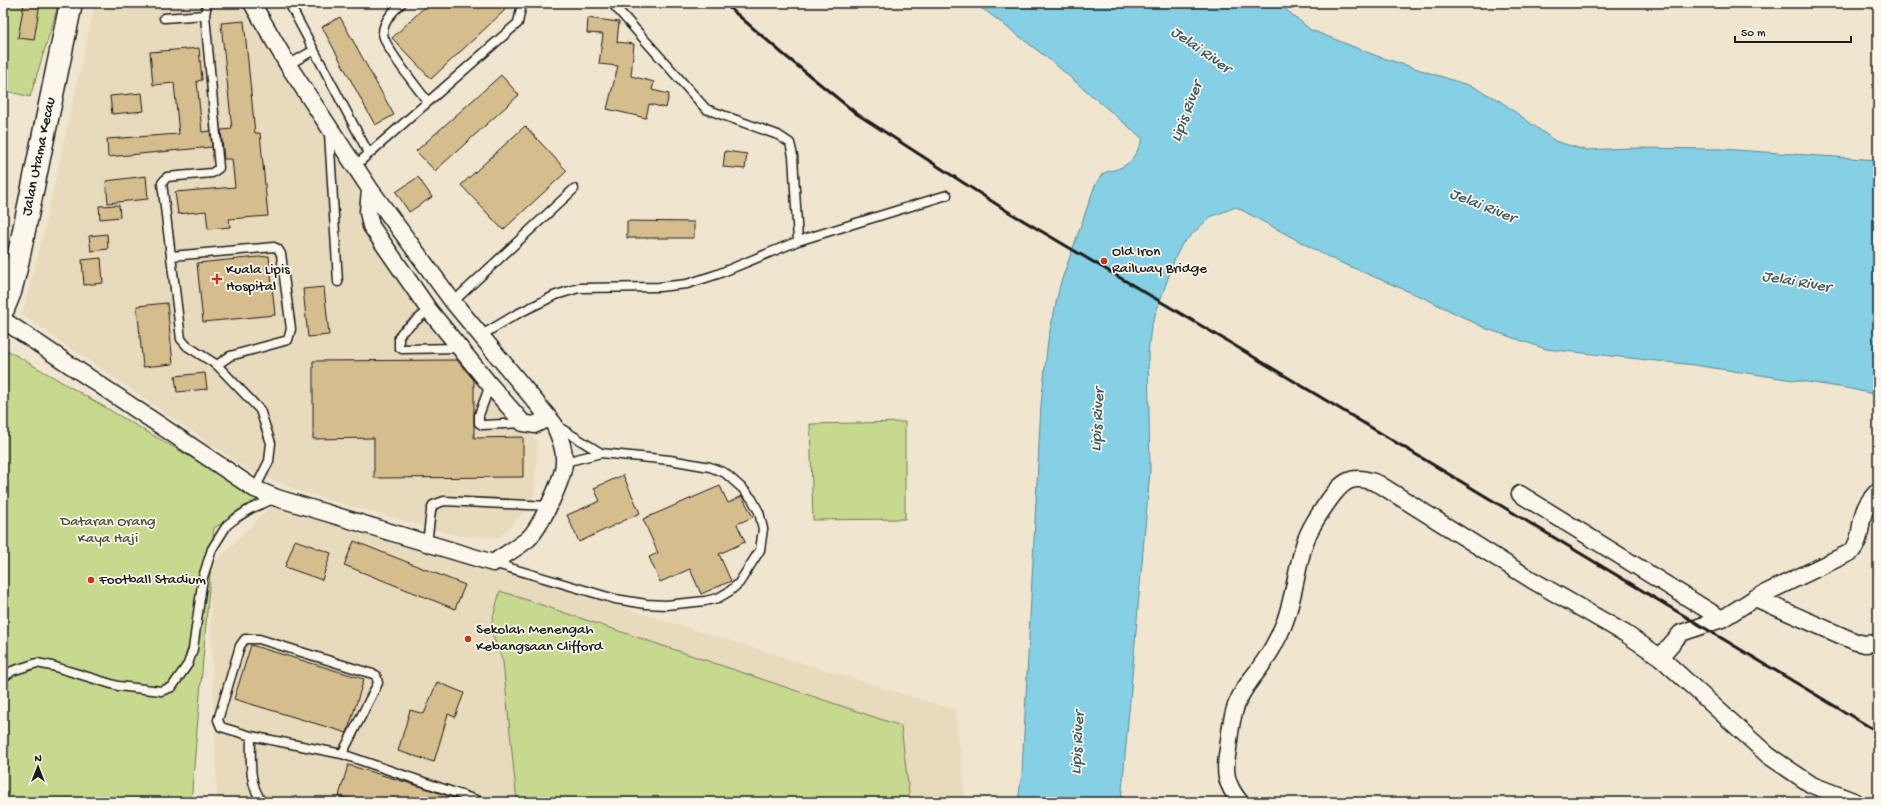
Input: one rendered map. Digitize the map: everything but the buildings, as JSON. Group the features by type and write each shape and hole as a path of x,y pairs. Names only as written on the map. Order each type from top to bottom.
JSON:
{"street":[{"name":"Jalan Utama Kecau","path":"3,309 10,292 17,264 71,3"},
{"path":"3,320 255,489 277,498 493,563 529,538 538,527 563,473 564,462 559,435 552,421 453,302 370,189 356,165 329,128 288,65 252,3"},
{"path":"370,189 368,212 371,226 429,310 523,423 534,425 552,421"},
{"path":"1240,802 1231,791 1226,779 1226,765 1231,723 1237,702 1247,684 1260,668 1282,629 1292,603 1304,544 1314,520 1343,482 1354,478 1366,478 1379,484 1532,580 1626,634 1660,657 1769,756 1812,785 1856,802"},
{"path":"1660,657 1681,633 1722,618 1755,598 1851,552 1858,543 1865,509 1869,500 1878,491"},
{"path":"1520,494 1722,618"},
{"path":"1755,598 1856,642 1865,644 1878,643"}],"lane":[{"path":"207,3 205,15 219,168 212,173 167,178 162,183 181,339 187,346 217,365 260,410 271,444 269,461 255,489"},
{"path":"290,3 369,154"},
{"path":"388,3 394,10"},
{"path":"402,3 394,10 384,28 384,42 428,102"},
{"path":"612,3 706,109 778,135 790,143 793,156 798,240"},
{"path":"356,165 518,23 524,4"},
{"path":"164,18 205,15"},
{"path":"288,65 314,50"},
{"path":"329,128 338,282"},
{"path":"453,302 574,189"},
{"path":"480,336 517,314 556,295 579,288 659,287 687,284 718,274 798,240 947,195"},
{"path":"171,256 274,247 278,249 281,254 291,329 288,340 230,356 217,365"},
{"path":"429,310 402,332 399,337 398,347 402,349 460,348"},
{"path":"490,385 479,415 479,423 482,425 523,423"},
{"path":"552,421 601,453"},
{"path":"493,563 616,599 646,604 666,605 705,601 718,598 740,583 760,550 763,529 759,512 752,499 743,489 725,474 710,467 670,460 601,453 564,462"},
{"path":"3,678 12,671 37,663 52,666 118,686 161,691 172,688 188,664 193,649 203,577 212,549 227,525 250,509 277,498"},
{"path":"427,543 433,505 444,501 549,506"},
{"path":"342,754 378,683 376,675 259,638 245,639 240,646 218,720 221,727 251,736 342,754 482,802"},
{"path":"251,736 252,778 256,795 262,802"}],"shaded area":[{"name":"Kuala Lipis Hospital","path":"95,3 242,3 358,187 362,229 538,444 533,503 500,537 458,536 304,493 250,471 22,315 41,243"},
{"name":"Sekolah Menengah Kebangsaan Clifford","path":"276,501 955,710 966,802 217,802 209,568"}],"green space":[{"path":"3,3 59,3 30,97 3,90"},
{"name":"Dataran Orang Kaya Haji","path":"5,349 264,500 214,528 191,802 3,802 3,350"},
{"path":"905,422 905,519 813,520 810,424"},
{"path":"500,591 901,726 910,802 517,802 503,662 490,629"}],"water":[{"path":"972,3 1278,3 1311,30 1377,56 1474,87 1500,101 1555,141 1585,150 1631,148 1722,149 1878,160 1878,395 1846,388 1694,365 1546,349 1487,329 1424,298 1332,259 1236,207 1210,217 1182,244 1175,258 1151,327 1148,353 1150,471 1121,802 1018,802 1022,772 1041,405 1048,340 1060,285 1094,188 1100,177 1105,172 1122,167 1129,162 1135,155 1143,139 1050,60 986,11"}],"railway":[{"path":"724,3 783,54 857,114 1007,211 1217,335 1878,732"}],"place":[{"name":"Old Iron Railway Bridge","path":"1104,261"},
{"name":"Kuala Lipis Hospital","path":"217,279"},
{"name":"Football Stadium","path":"91,580"},
{"name":"Sekolah Menengah Kebangsaan Clifford","path":"468,639"}],"water label":[{"name":"Jelai River","path":"1200,51"},
{"name":"Lipis River","path":"1188,112"},
{"name":"Jelai River","path":"1482,207"},
{"name":"Jelai River","path":"1796,283"},
{"name":"Lipis River","path":"1099,420"},
{"name":"Lipis River","path":"1079,743"}]}
